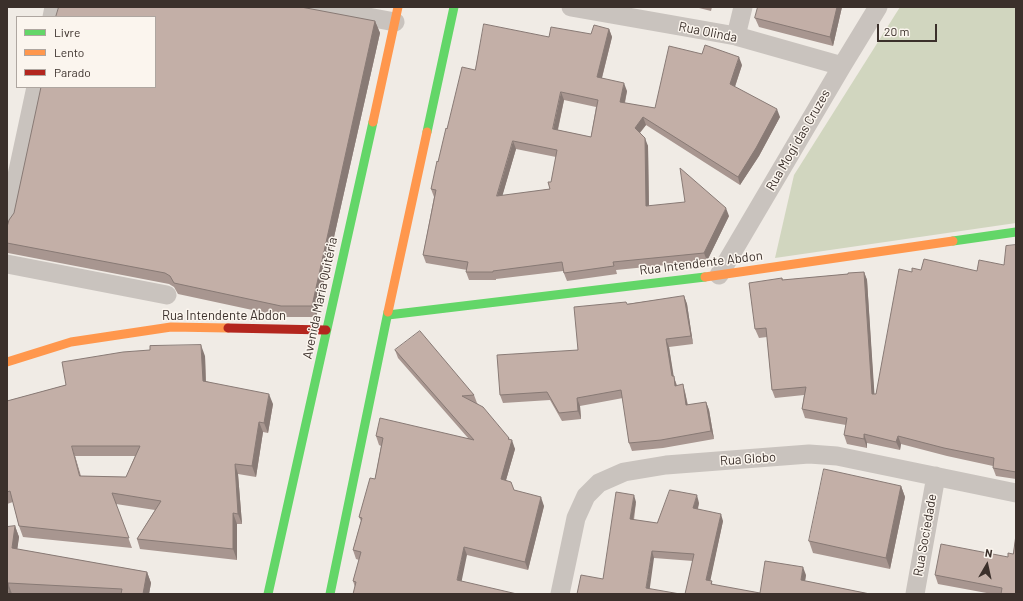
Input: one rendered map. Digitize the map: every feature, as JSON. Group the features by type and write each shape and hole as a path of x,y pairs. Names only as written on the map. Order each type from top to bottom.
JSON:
{"main road":[{"path":"330,594 454,7"},
{"name":"Avenida Maria Quitéria","path":"268,594 396,14"},
{"name":"Rua Intendente Abdon","path":"388,314 719,274 1016,232"},
{"name":"Rua Intendente Abdon","path":"7,362 71,342 171,327 326,330"}],"street":[{"path":"314,7 396,14"},
{"name":"Rua Olinda","path":"571,7 736,36 842,66"},
{"path":"736,36 743,7"},
{"name":"Rua Mogi das Cruzes","path":"719,274 878,7"},
{"path":"7,222 14,156 36,88"},
{"path":"7,264 167,295"},
{"name":"Rua Globo","path":"560,594 576,518 586,496 599,482 624,472 666,466 809,454 837,456 1016,493"},
{"name":"Rua Sociedade","path":"915,594 936,476"}],"green space":[{"path":"900,7 1016,7 1016,223 775,258 794,175"}],"building":[{"path":"59,7 301,7 375,21 312,306 281,306 174,283 170,276 165,273 7,243 7,227 9,220 14,213 41,88 156,88 156,16 56,16"},
{"path":"758,7 837,7 830,37 755,18"},
{"path":"484,24 549,37 551,27 591,34 594,25 609,29 597,77 624,83 620,102 655,108 669,46 702,54 705,45 739,57 730,84 777,109 738,177 643,117 635,128 645,138 646,206 685,202 680,168 726,208 704,253 613,262 614,266 564,273 562,262 493,272 466,272 468,262 423,255 436,190 431,189 462,67 475,70","holes":["561,92 598,100 591,137 553,129","513,141 557,150 551,182 548,182 550,189 497,196"]},
{"path":"1016,245 1016,472 993,468 994,458 944,448 898,436 896,442 864,434 864,439 844,435 847,418 802,409 806,387 772,390 766,328 755,329 749,283 782,278 782,280 864,272 872,394 876,394 899,269 912,272 912,268 921,270 924,259 977,271 979,260 1004,265 1006,246"},
{"path":"684,296 691,336 666,339 672,376 674,376 675,386 683,384 686,405 706,402 711,431 661,440 629,443 621,390 577,398 578,411 559,413 547,392 500,395 497,355 578,350 574,307 626,302 627,304"},
{"path":"420,331 474,395 462,396 483,407 509,438 508,439 512,440 501,479 511,482 514,490 541,497 525,562 464,547 457,580 517,594 353,594 356,582 353,581 361,552 353,550 362,518 359,517 370,478 375,479 383,438 376,436 380,418 474,440 395,350"},
{"path":"201,345 203,381 269,394 264,423 259,422 252,466 235,464 238,514 233,513 233,549 137,539 161,501 112,493 129,538 19,526 10,491 7,492 7,401 66,385 62,362 123,352 150,350 150,346","holes":["72,446 140,446 126,477 80,476"]},
{"path":"824,469 901,486 886,558 809,541"},
{"path":"670,490 697,495 693,508 721,514 706,580 712,581 711,584 760,593 765,561 803,567 801,580 870,594 685,594 694,554 652,551 646,588 680,594 577,594 581,575 603,579 616,492 634,495 630,519 657,523"},
{"path":"15,526 12,548 147,572 143,594 121,594 122,589 8,583 9,592 7,592 7,527"},
{"path":"1016,535 1016,594 1001,594 1002,588 935,575 941,544 1008,557 1008,553 1013,554"}],"traffic: fast":[{"path":"427,132 454,7"},
{"path":"268,594 373,122"},
{"path":"953,241 1016,232"},
{"path":"388,315 705,277"},
{"path":"330,594 388,312"}],"traffic: slow":[{"path":"373,122 398,7"},
{"path":"388,312 427,132"},
{"path":"705,277 953,241"},
{"path":"7,362 71,342 171,327 228,328"}],"traffic: jam":[{"path":"228,328 326,330"}]}
